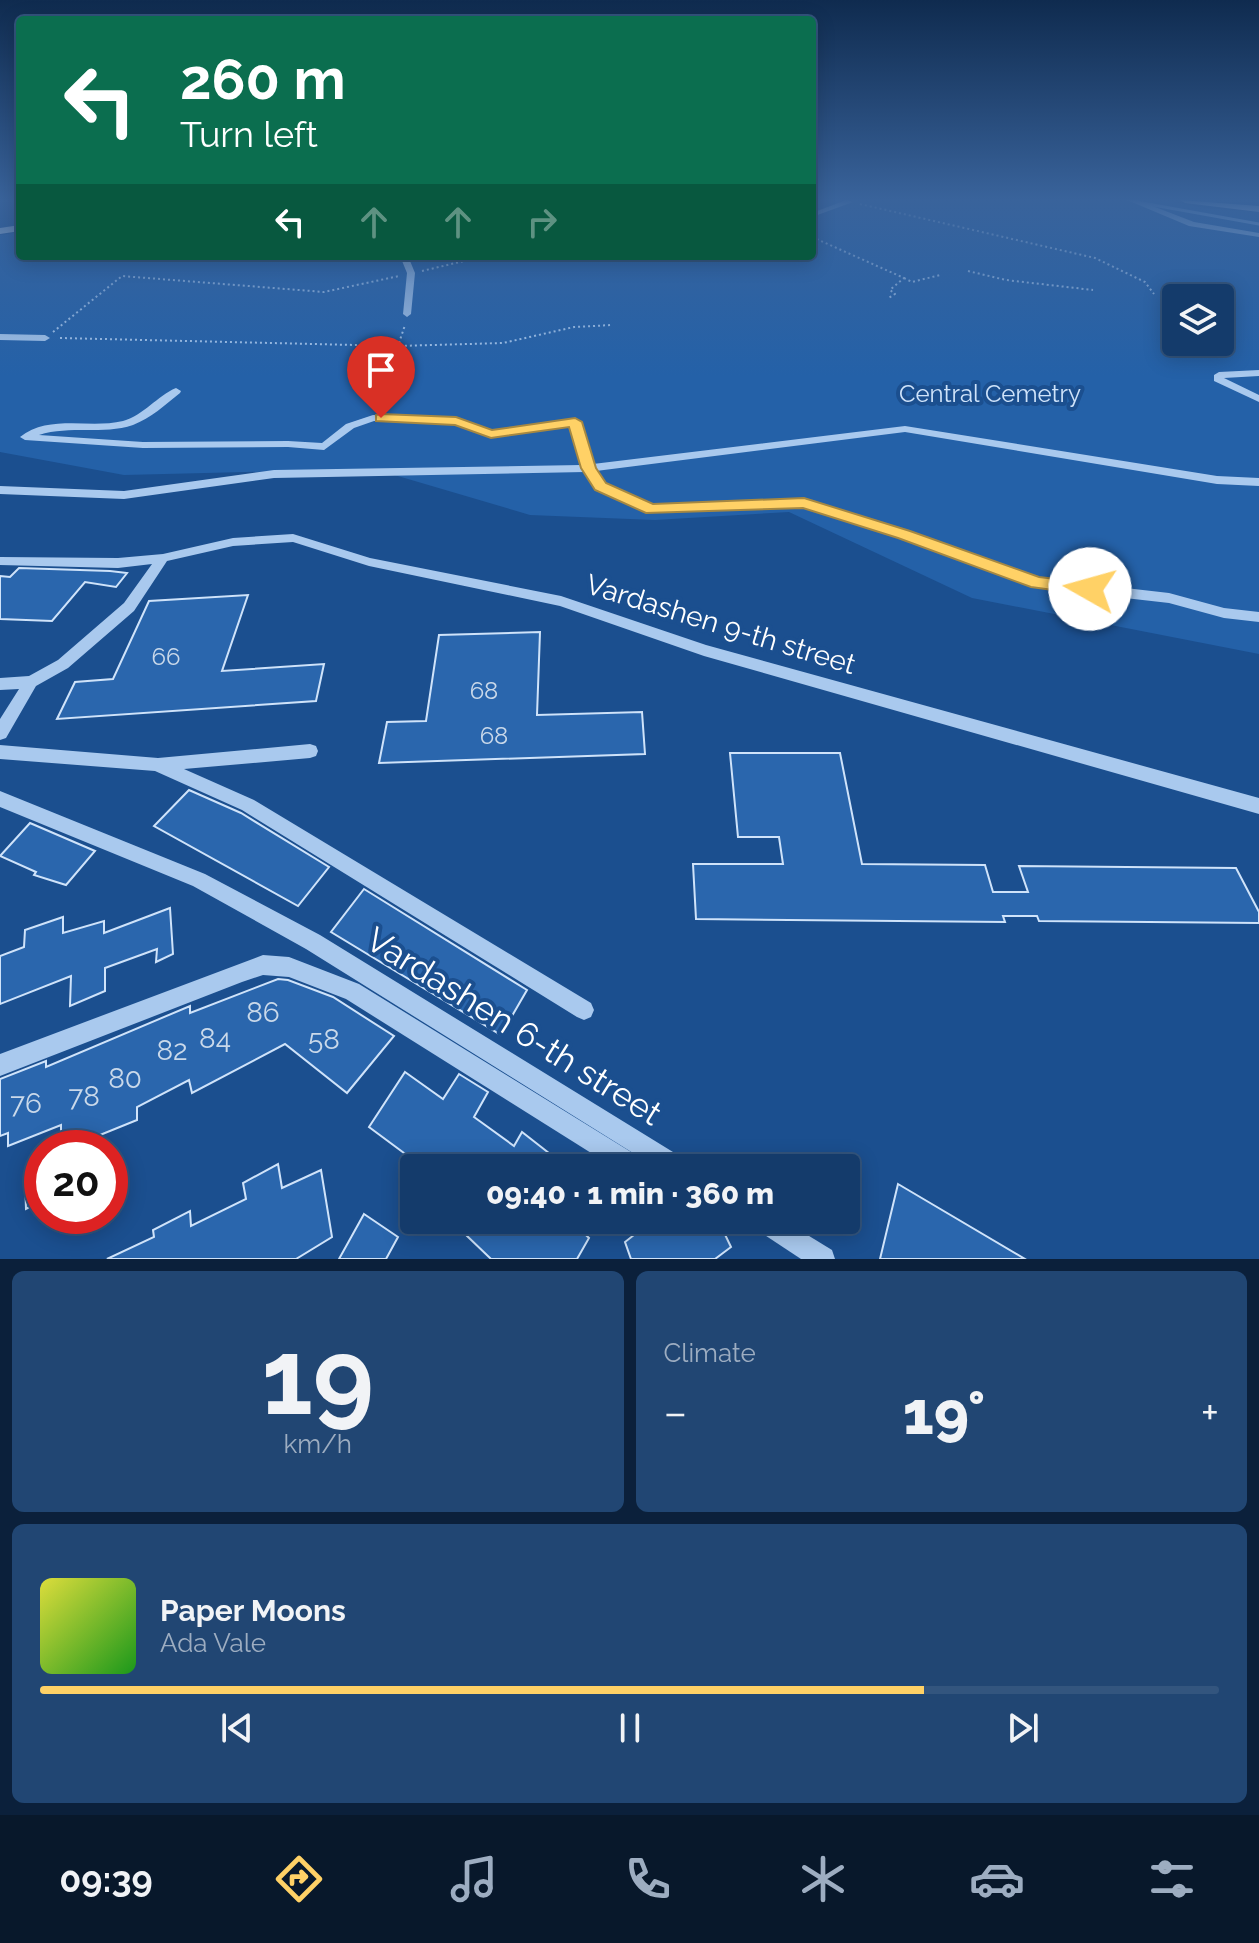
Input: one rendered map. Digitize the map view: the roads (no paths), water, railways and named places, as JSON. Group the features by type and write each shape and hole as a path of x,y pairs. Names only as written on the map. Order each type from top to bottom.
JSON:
{"street":[{"path":"406,260 411,273 407,314"},
{"path":"0,337 45,338"},
{"path":"1259,373 1219,375 1219,381 1259,399"},
{"path":"176,391 150,411 125,423 42,427 25,437 143,445 288,444 324,447 350,426 381,418 456,421 491,434 575,422 588,468 601,486 651,509 804,503 904,534 1037,583 1169,598 1224,613 1259,617"},
{"path":"0,490 124,495 274,474 588,468 905,429 1217,480 1259,482"},
{"name":"Vardashen 9-th street","path":"0,561 118,563 163,558 233,542 293,538 369,562 561,601 704,650 1259,806"},
{"path":"0,684 31,682 63,664 129,607 163,558"},
{"path":"0,733 31,682"},
{"path":"0,752 156,764 310,751"},
{"path":"156,764 248,805 584,1010"},
{"path":"0,799 199,880 313,942 655,1154"},
{"path":"0,1065 263,965 289,967 352,991 614,1154"},
{"path":"784,1234 823,1259"}],"park label":[{"name":"Central Cemetry","path":"990,394"}]}
